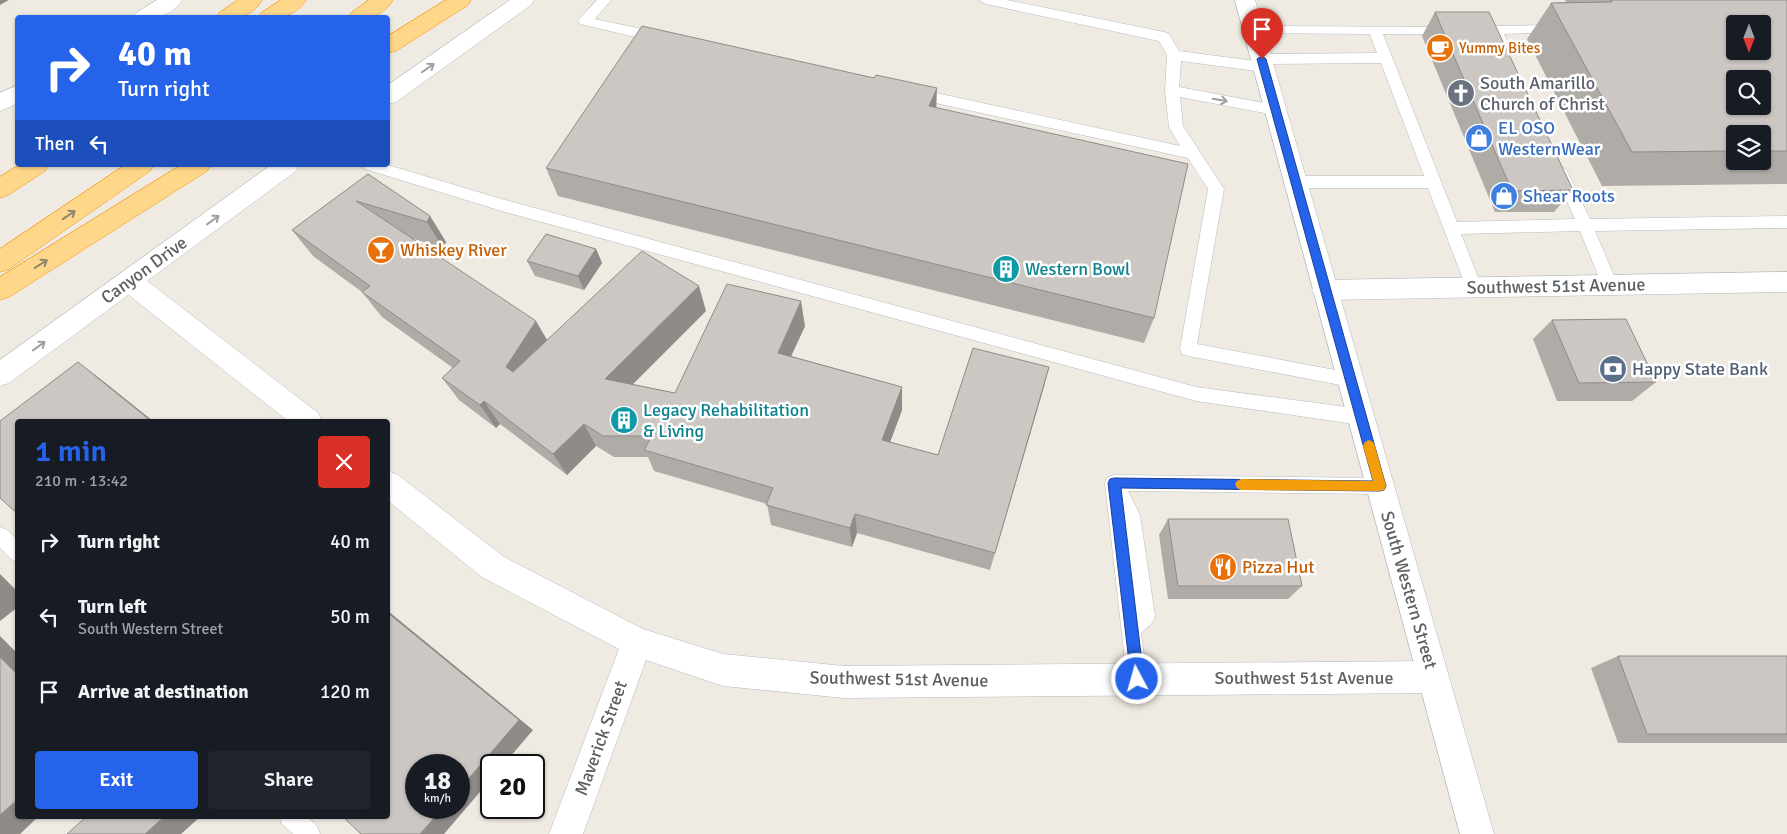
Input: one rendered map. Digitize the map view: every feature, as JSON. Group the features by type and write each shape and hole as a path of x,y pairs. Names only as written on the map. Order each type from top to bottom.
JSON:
{"highway":[{"path":"230,15 252,0"},
{"path":"273,15 296,0"},
{"path":"362,15 384,0"},
{"path":"390,45 461,0"},
{"path":"0,188 34,167"},
{"path":"0,262 139,167"},
{"path":"0,290 196,167"}],"street":[{"path":"390,95 524,0"},
{"name":"South Western Street","path":"1245,0 1477,834"},
{"path":"147,15 162,2"},
{"path":"0,103 15,95"},
{"name":"Canyon Drive","path":"0,375 285,167"},
{"path":"129,281 305,419"},
{"name":"Southwest 51st Avenue","path":"1325,290 1787,282"},
{"name":"Southwest 51st Avenue","path":"390,486 493,566 637,642 723,670 844,682 1433,677"},
{"name":"Maverick Street","path":"566,834 637,642"}],"lane":[{"path":"604,0 585,21 673,41"},
{"path":"986,0 1164,37 1174,55 1172,91 1176,127 1216,189 1188,349 1351,380"},
{"path":"1511,65 1490,30 1572,28"},
{"path":"1253,30 1465,30"},
{"path":"1375,30 1474,287"},
{"path":"1174,55 1262,63 1385,58"},
{"path":"895,89 1194,154"},
{"path":"1172,91 1275,110"},
{"path":"1556,163 1610,285"},
{"path":"377,167 505,206 1196,394 1361,417"},
{"path":"1296,182 1434,182"},
{"path":"1451,228 1787,222"},
{"path":"1137,679 1132,628 1145,616 1131,515 1114,483 1380,486"},
{"path":"0,536 15,550"},
{"path":"293,819 308,834"}],"building":[{"path":"1611,0 1787,0 1787,151 1771,151 1771,125 1726,125 1726,151 1632,152 1551,3 1612,2"},
{"path":"1435,12 1489,12 1573,190 1512,191"},
{"name":"Western Bowl","path":"642,26 874,78 876,75 937,88 929,106 1188,164 1154,318 546,168"},
{"name":"Legacy Rehabilitation & Living","path":"368,174 430,216 427,222 356,201 536,321 506,367 513,372 642,251 699,286 605,379 675,393 727,284 801,301 778,353 902,387 882,440 938,455 973,348 1049,367 995,553 855,514 850,528 766,505 773,488 644,450 652,436 603,436 584,424 553,454 484,401 480,405 442,378 460,361 362,292 370,286 292,230"},
{"path":"546,234 596,249 578,276 527,261"},
{"path":"1626,319 1656,382 1579,383 1552,320"},
{"path":"78,362 149,419 15,419 15,511 0,498 0,421"},
{"name":"Pizza Hut","path":"1168,519 1288,519 1302,586 1178,586"},
{"path":"390,615 519,720 490,754 480,754 480,766 470,777 470,754 405,754 405,819 433,819 420,834 361,834 345,819 390,819"},
{"path":"1618,656 1787,656 1787,734 1647,734"},
{"path":"0,657 15,672 15,802 0,815"},
{"path":"84,819 162,819 145,834 67,834"}],"slow traffic":[{"path":"1241,484 1380,486 1369,446"}],"place":[{"name":"Yummy Bites","path":"1440,48"},
{"name":"South Amarillo Church of Christ","path":"1461,93"},
{"name":"EL OSO WesternWear","path":"1479,138"},
{"name":"Shear Roots","path":"1504,196"},
{"name":"Whiskey River","path":"381,250"},
{"name":"Western Bowl","path":"1006,269"},
{"name":"Happy State Bank","path":"1613,369"},
{"name":"Legacy Rehabilitation & Living","path":"624,420"},
{"name":"Pizza Hut","path":"1223,567"}],"route":[{"path":"1137,679 1114,483 1380,486 1262,59"}]}
